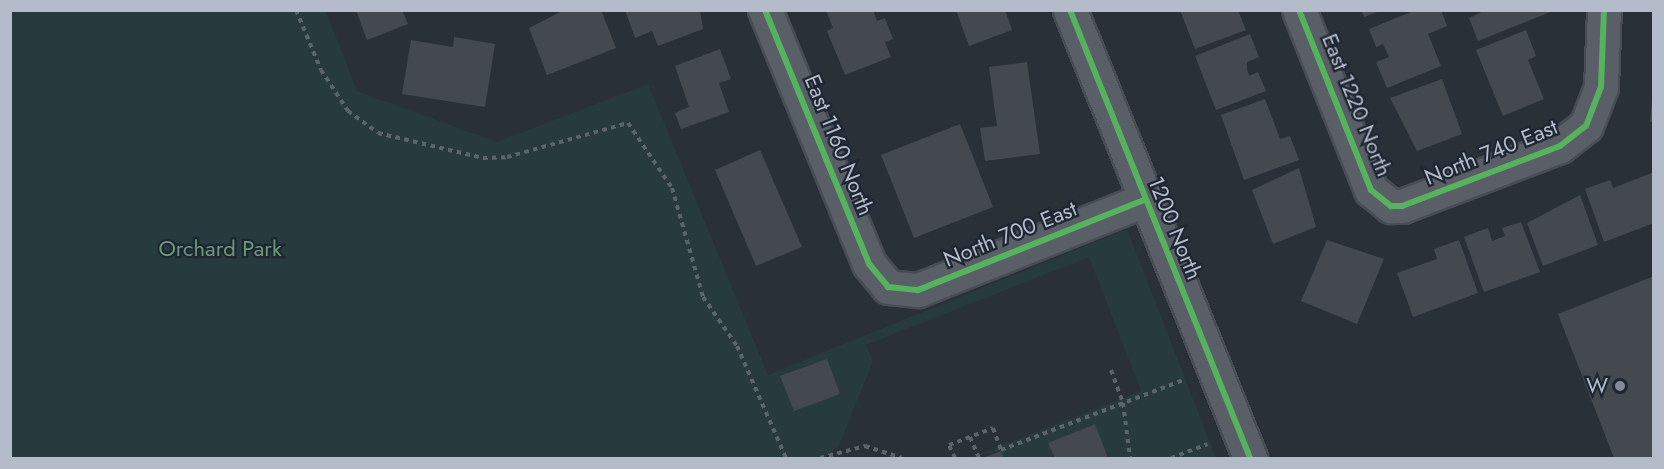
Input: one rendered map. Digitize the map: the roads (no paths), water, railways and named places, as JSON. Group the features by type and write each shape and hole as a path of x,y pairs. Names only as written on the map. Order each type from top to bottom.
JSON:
{"street":[{"name":"East 1160 North","path":"765,10 869,264 888,287"},
{"name":"1200 North","path":"1070,10 1144,200 1250,459"},
{"name":"East 1220 North","path":"1299,10 1365,179 1391,206"},
{"name":"North 740 East","path":"1391,206 1411,204 1560,146 1586,126 1594,113 1601,87 1605,10"},
{"name":"North 700 East","path":"888,287 918,290 1144,200"}],"place":[{"name":"W","path":"1620,386"}],"park label":[{"name":"Orchard Park","path":"220,249"}]}
